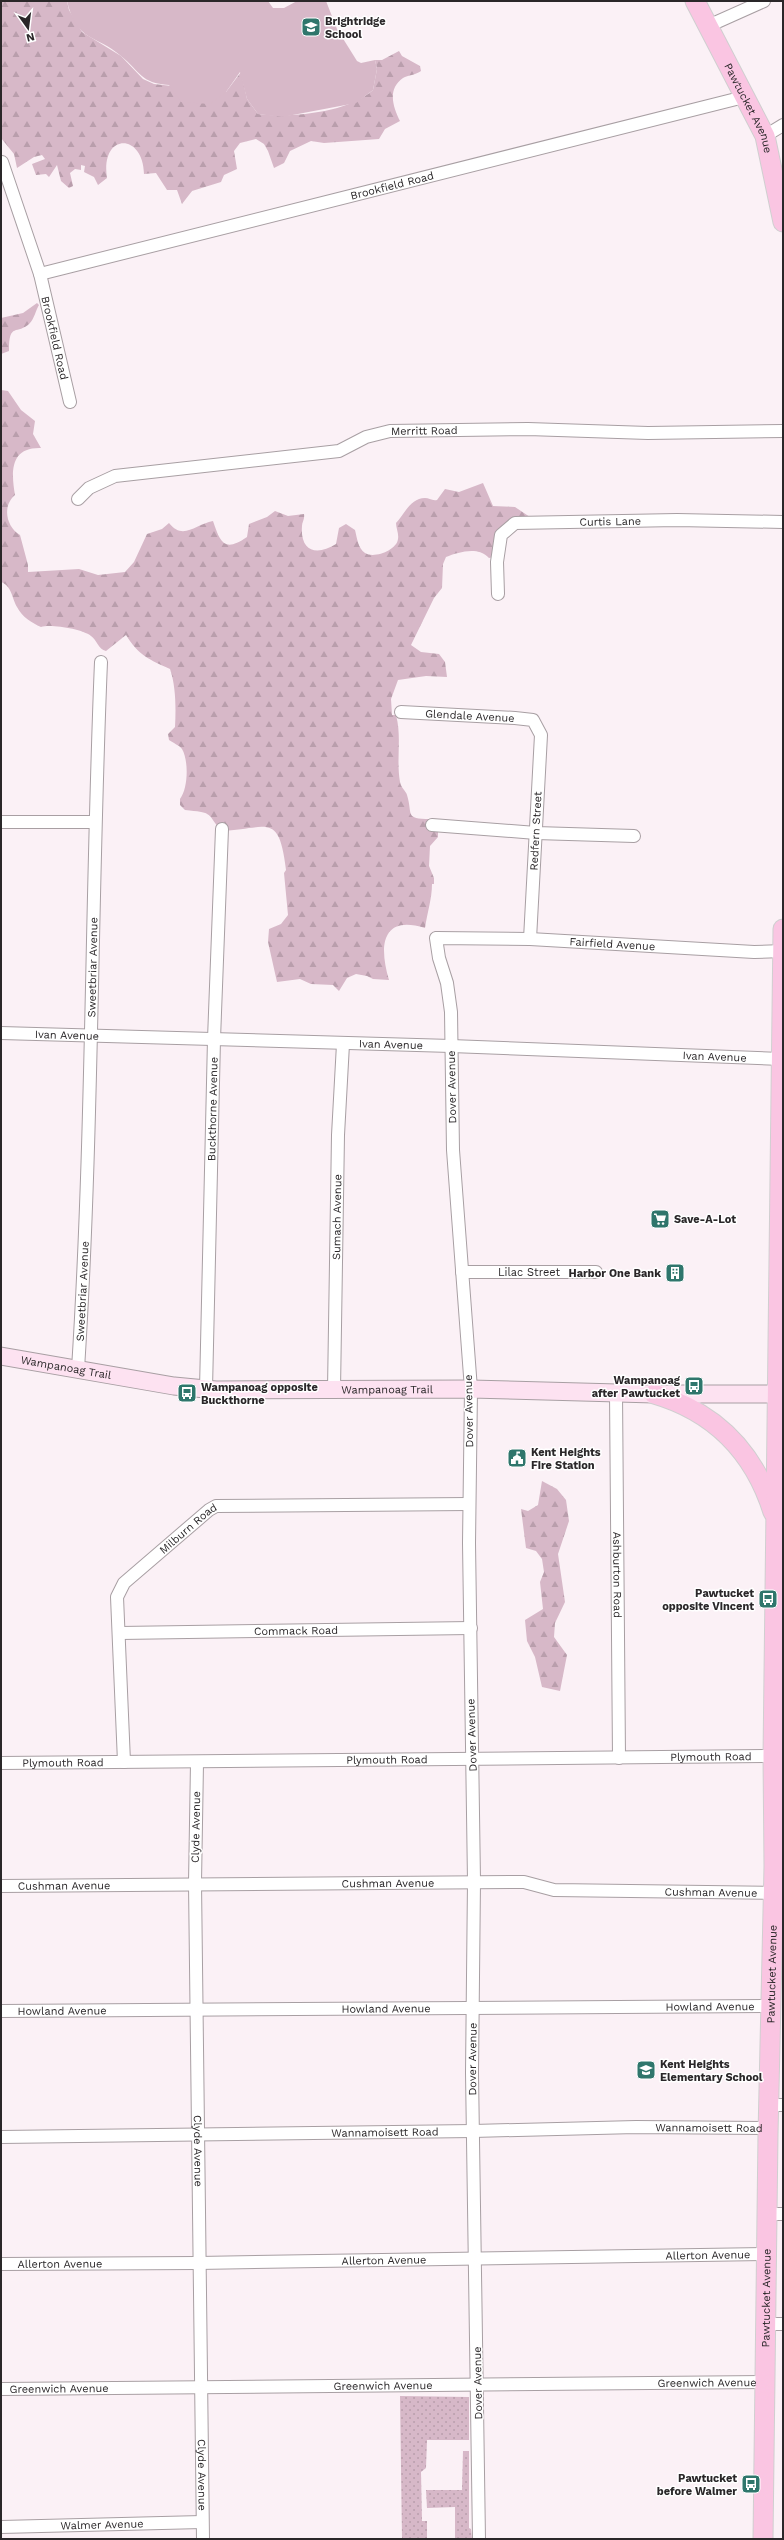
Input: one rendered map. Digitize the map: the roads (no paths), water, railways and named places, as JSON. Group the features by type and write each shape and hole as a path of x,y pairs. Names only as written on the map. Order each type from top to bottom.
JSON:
{"main road":[{"name":"Pawtucket Avenue","path":"694,1 765,136 783,222"},
{"path":"765,136 783,170"},
{"name":"Pawtucket Avenue","path":"763,2539 766,2382 775,2324 766,2254 775,2214 768,2128 776,2105 774,1893 779,1608 777,1524 781,1470 777,1394 781,1344 781,1060 783,929"},
{"name":"Wampanoag Trail","path":"1,1356 206,1389 471,1389 654,1394 777,1394"},
{"path":"654,1394 672,1399 696,1412 738,1444 758,1474 777,1524"}],"street":[{"path":"708,26 764,1"},
{"name":"Brookfield Road","path":"40,274 744,97"},
{"path":"765,136 783,125"},
{"name":"Brookfield Road","path":"2,162 40,274 70,402"},
{"name":"Merritt Road","path":"78,499 88,488 115,476 340,451 366,437 390,431 528,429 648,433 783,431"},
{"name":"Curtis Lane","path":"498,594 497,562 501,535 515,524 677,520 783,522"},
{"name":"Sweetbriar Avenue","path":"78,1369 84,1275 94,926 94,822 101,662"},
{"name":"Glendale Avenue","path":"401,712 515,718 533,720 536,724"},
{"name":"Redfern Street","path":"530,939 541,735 536,724"},
{"path":"1,822 94,822"},
{"path":"432,825 536,832 634,836"},
{"name":"Buckthorne Avenue","path":"206,1389 214,1039 222,829"},
{"name":"Dover Avenue","path":"441,938 436,938 439,958 450,998 454,1150 471,1389 469,1504 474,1882 472,2006 479,2539"},
{"name":"Fairfield Avenue","path":"441,938 530,939 754,952 783,951"},
{"name":"Ivan Avenue","path":"1,1034 451,1046 781,1060"},
{"name":"Sumach Avenue","path":"334,1390 338,1143 343,1044"},
{"name":"Lilac Street","path":"462,1272 596,1272"},
{"name":"Ashburton Road","path":"616,1393 619,1758"},
{"name":"Milburn Road","path":"124,1762 118,1596 124,1583 216,1506 469,1504"},
{"name":"Commack Road","path":"120,1633 471,1628"},
{"name":"Plymouth Road","path":"1,1763 197,1763 619,1758 777,1745"},
{"name":"Clyde Avenue","path":"197,1763 195,1883 198,2009 198,2263 203,2539"},
{"name":"Cushman Avenue","path":"1,1886 195,1883 524,1882 554,1890 774,1893"},
{"name":"Howland Avenue","path":"1,2011 472,2006 775,1999"},
{"name":"Wannamoisett Road","path":"1,2137 473,2131 636,2127 768,2128"},
{"name":"Allerton Avenue","path":"1,2264 198,2263 766,2254"},
{"name":"Greenwich Avenue","path":"1,2389 766,2382"},
{"name":"Walmer Avenue","path":"1,2527 202,2522"}],"place":[{"name":"Brightridge School","path":"311,27"},
{"name":"Save-A-Lot","path":"660,1219"},
{"name":"Harbor One Bank","path":"675,1273"},
{"name":"Wampanoag after Pawtucket","path":"694,1386"},
{"name":"Wampanoag opposite Buckthorne","path":"187,1393"},
{"name":"Kent Heights Fire Station","path":"517,1458"},
{"name":"Pawtucket opposite Vincent","path":"768,1599"},
{"name":"Kent Heights Elementary School","path":"646,2070"},
{"name":"Pawtucket before Walmer","path":"751,2484"}]}
